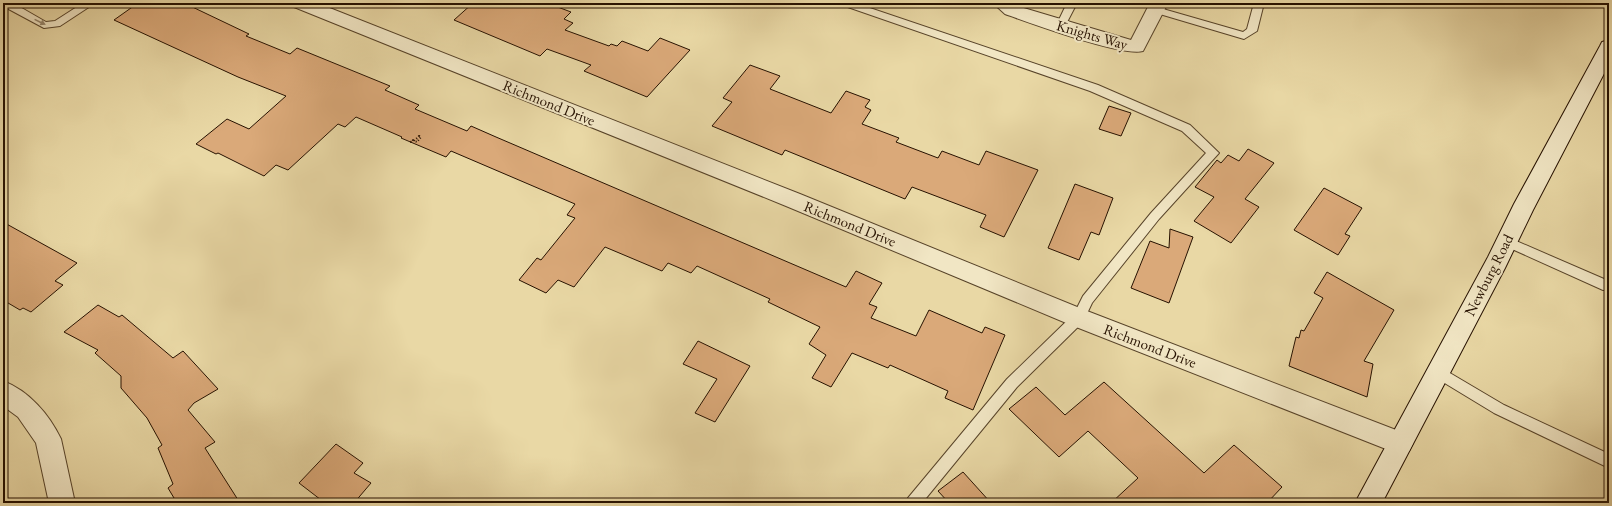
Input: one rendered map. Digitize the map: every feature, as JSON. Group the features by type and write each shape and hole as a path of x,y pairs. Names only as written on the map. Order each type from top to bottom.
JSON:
{"street":[{"name":"Richmond Drive","path":"300,3 771,191 1079,318 1400,443"},
{"name":"Knights Way","path":"1002,3 1011,10 1121,45 1136,47 1158,6"},
{"name":"Newburg Road","path":"1368,503 1507,242 1609,46"},
{"path":"3,392 27,409 48,439 62,503"}],"lane":[{"path":"6,3 44,25 57,24 90,3"},
{"path":"845,3 1094,88 1186,128 1213,153 1150,222 1087,300 1079,318 1012,383 913,503"},
{"path":"1061,26 1072,3"},
{"path":"1158,6 1244,36 1252,31 1258,3"},
{"path":"1507,242 1608,285"},
{"path":"1438,372 1499,410 1609,461"}],"building":[{"path":"138,3 184,3 249,34 246,36 290,54 297,48 390,86 385,90 419,105 415,109 467,131 471,126 846,287 856,271 882,283 869,304 877,307 871,318 916,336 929,310 982,333 985,327 1005,335 973,410 945,398 948,391 890,365 888,368 852,353 831,387 812,378 826,355 809,344 820,327 768,302 770,299 697,266 691,273 668,263 662,271 605,247 574,287 558,280 546,293 519,280 537,258 541,260 575,218 567,215 575,204 451,151 446,157 356,117 345,127 338,124 288,170 276,165 264,176 218,153 216,154 196,144 227,119 249,129 286,96 238,77 114,20"},
{"path":"473,3 547,3 571,12 564,19 573,23 565,30 609,46 611,44 617,46 622,41 648,51 660,38 690,50 647,97 584,71 591,65 547,49 540,56 454,20"},
{"path":"750,65 780,76 770,89 831,113 846,91 870,100 865,107 871,110 862,124 899,138 896,142 938,158 942,151 979,165 986,151 1038,170 1004,237 980,227 986,215 912,187 905,199 785,150 782,155 712,126 732,102 723,98"},
{"path":"1109,106 1131,113 1121,136 1099,129"},
{"path":"1248,149 1274,163 1245,199 1259,207 1231,243 1194,221 1214,197 1195,187 1217,160 1221,163 1228,155 1239,161"},
{"path":"1075,184 1113,198 1099,235 1091,232 1079,260 1048,248"},
{"path":"1324,188 1362,208 1345,234 1350,236 1338,255 1294,230"},
{"path":"3,222 77,263 55,281 63,285 31,312 23,308 20,310 3,300"},
{"path":"1170,229 1193,237 1169,303 1131,288 1150,241 1169,248"},
{"path":"1327,272 1394,310 1364,361 1373,364 1367,397 1289,366 1296,337 1299,338 1301,330 1304,331 1323,298 1314,293"},
{"path":"98,305 119,317 122,315 173,358 183,351 218,389 194,403 188,410 215,442 205,448 240,503 177,503 168,488 173,484 158,448 162,445 147,418 121,388 121,376 95,353 98,350 64,332"},
{"path":"698,341 750,366 715,422 695,413 717,379 683,364"},
{"path":"1104,382 1204,473 1234,445 1282,487 1267,503 1111,503 1138,478 1088,431 1059,457 1009,409 1036,387 1065,415"},
{"path":"336,444 363,463 354,473 371,483 354,503 325,503 299,483"},
{"path":"963,472 991,503 949,503 938,491"}]}
